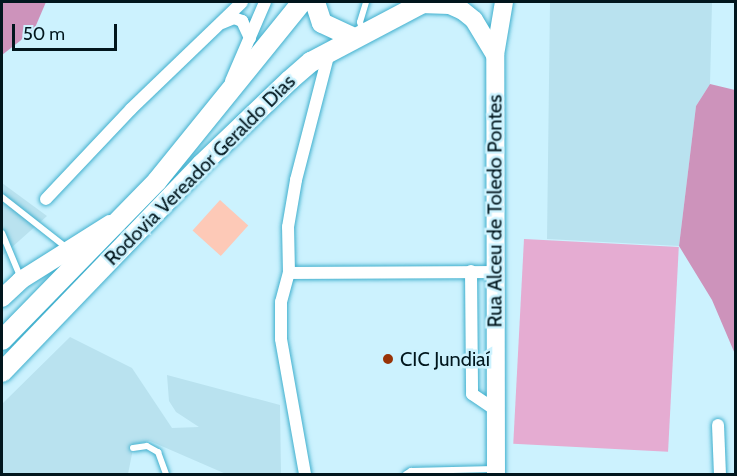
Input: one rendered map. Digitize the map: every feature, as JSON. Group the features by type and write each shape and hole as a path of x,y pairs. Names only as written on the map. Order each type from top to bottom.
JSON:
{"main road":[{"name":"Rodovia Vereador Geraldo Dias","path":"2,340 125,215 174,161 302,2"},
{"path":"315,2 321,23 359,36"},
{"name":"Rua Alceu de Toledo Pontes","path":"496,472 495,55 504,2"},
{"name":"Rodovia Vereador Geraldo Dias","path":"2,372 201,165 290,80 329,52 422,3"},
{"path":"422,3 450,5 463,11 474,20 495,55"},
{"path":"2,298 21,280 125,215"}],"street":[{"path":"46,199 242,2"},
{"path":"223,100 265,2"},
{"path":"219,24 234,18 242,21 250,38"},
{"path":"305,474 281,339 281,302 289,273 288,227 296,180 329,52"},
{"path":"471,271 472,394 496,410"},
{"path":"289,273 495,272"},
{"path":"718,425 720,474"}],"lane":[{"path":"359,36 360,22 366,2"},
{"path":"2,197 68,249"},
{"path":"2,233 14,254 21,280"},
{"path":"133,448 147,446 158,452 165,474"},
{"path":"406,474 411,471 496,472"}],"shaded area":[{"path":"2,2 46,2 34,30 2,55"},
{"path":"550,2 712,3 710,84 696,106 679,246 547,239"},
{"path":"710,84 735,90 735,354 712,300 679,246 696,106"},
{"path":"2,183 47,216 2,256"},
{"path":"524,239 679,247 668,452 513,444"},
{"path":"70,337 132,368 172,428 199,427 176,412 169,401 167,375 280,405 281,474 226,474 150,441 134,444 128,474 2,474 2,404"}],"building":[{"path":"220,200 248,225 221,256 193,230"}],"place":[{"name":"CIC Jundiaí","path":"388,359"}]}
